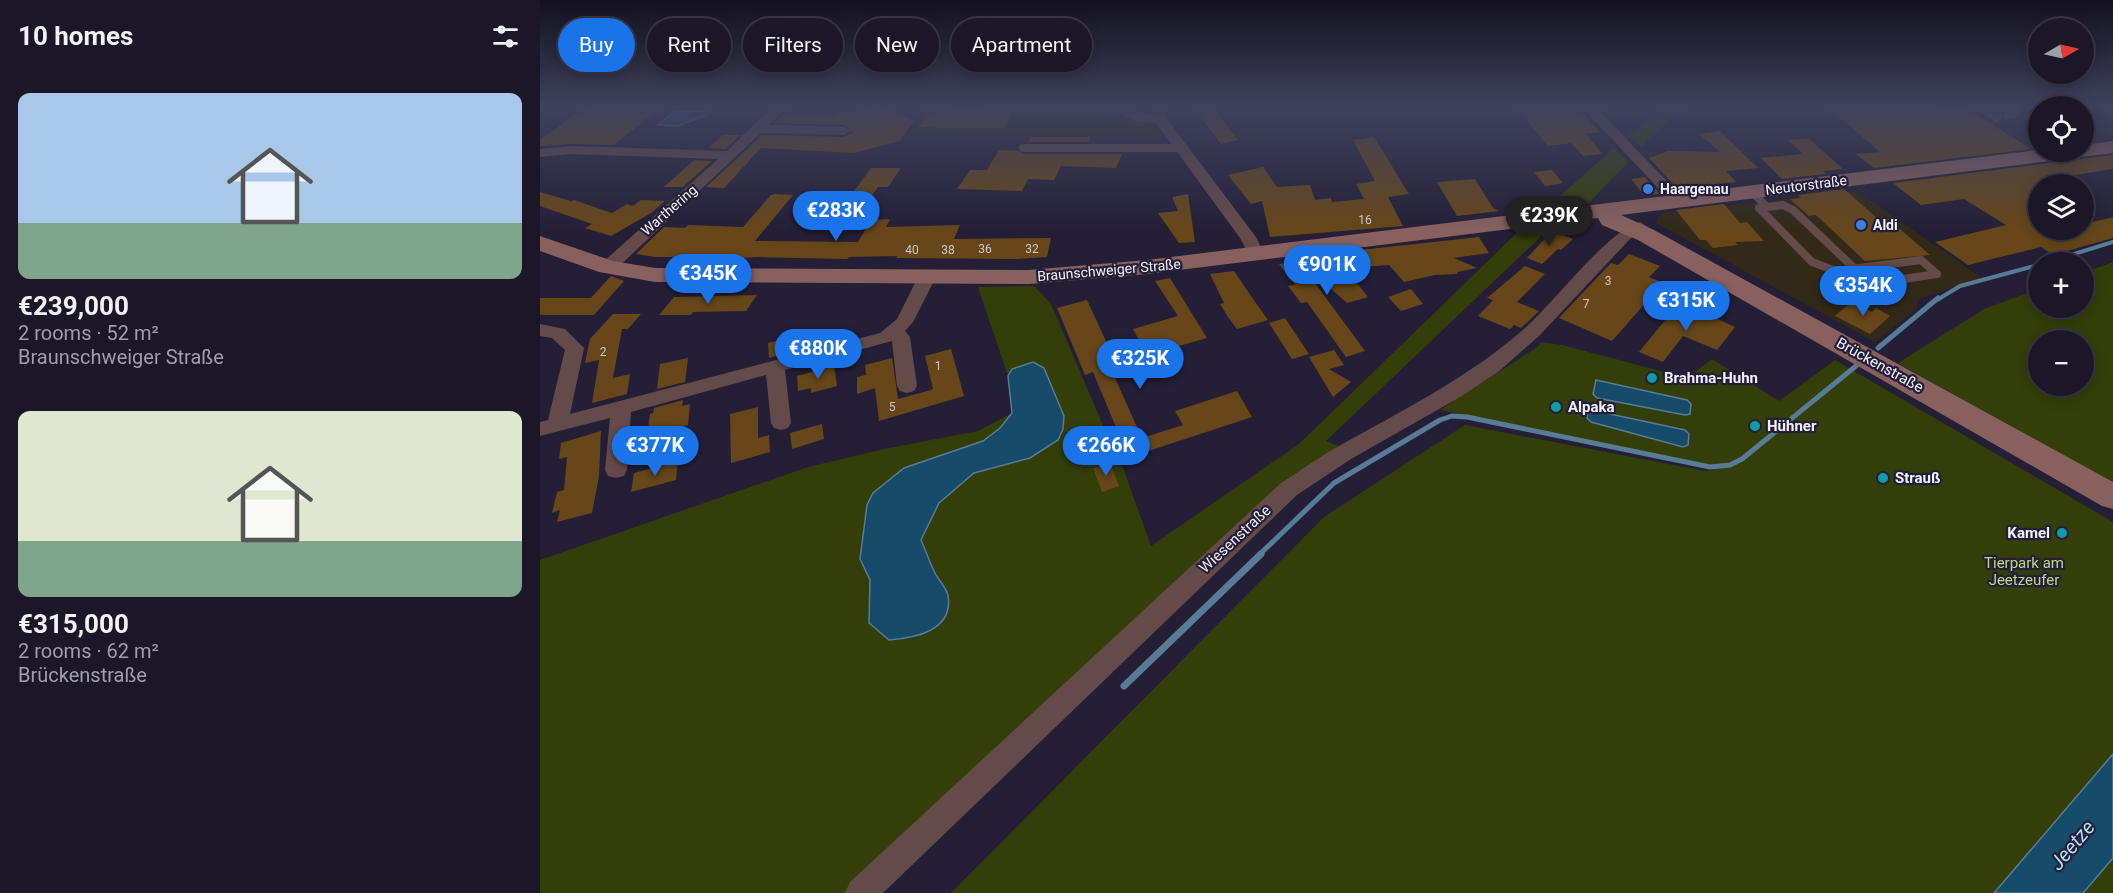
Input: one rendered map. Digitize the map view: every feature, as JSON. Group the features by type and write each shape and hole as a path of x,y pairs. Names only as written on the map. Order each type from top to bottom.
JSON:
{"main road":[{"name":"Neutorstraße","path":"1678,201 1759,199 2028,159"},
{"name":"Braunschweiger Straße","path":"540,243 608,267 668,276 1070,275 1678,201"},
{"name":"Brückenstraße","path":"1609,210 1610,220 1639,231 2113,497"}],"street":[{"name":"Warthering","path":"608,267 739,148"},
{"path":"1182,148 1248,237 1256,253"},
{"path":"1627,148 1678,201"},
{"path":"540,153 571,150 731,155"},
{"name":"Wiesenstraße","path":"861,893 1289,489 1344,453 1455,391 1491,367 1532,332 1639,231"},
{"path":"549,427 871,343 894,333 904,322 927,277"},
{"path":"540,330 558,333 575,348 549,427"},
{"path":"894,333 900,337 907,386"},
{"path":"775,367 780,423"},
{"path":"615,470 621,407"}],"lane":[{"path":"1023,148 1182,148"},
{"path":"1836,271 1921,260 1937,274 1870,284 1812,262 1759,208 1759,199 1793,210 1854,268"}],"shaded area":[{"path":"1857,191 1982,278 1919,299 1915,310 1875,342 1656,223 1658,217 1664,213"}],"green space":[{"path":"1614,148 1628,162 1588,204 1554,208 1551,204"},
{"path":"1552,226 1326,441 1341,447 855,893 540,893 540,560 808,467 884,449 978,431 1012,413 1000,428 983,441 904,468 860,559 870,580 869,623 889,640 913,638 934,630 948,594 921,540 939,503 974,473 1030,458 1012,369 1008,376 978,287 1034,286 1051,304 1117,458 1121,462 1151,546 1299,444 1522,228"},
{"path":"2113,262 2113,484 1898,363 1984,309 2028,293 2028,318 2094,318 2094,269"},
{"name":"Tierpark am Jeetzeufer","path":"1541,342 1562,345 1687,378 1712,359 1779,401 1835,360 2113,522 2113,754 1994,893 951,893 1324,517 1465,425 1705,471 1715,470 1710,467 1440,410 1539,346"},
{"path":"2113,858 2113,893 2083,893"}],"water":[{"path":"1033,362 1044,368 1064,416 1063,429 1058,440 1030,458 974,473 939,503 921,540 934,571 948,595 945,617 939,625 921,634 889,640 869,623 870,580 860,559 867,505 873,493 904,468 983,441 1000,428 1012,413 1008,376 1012,369"},
{"path":"1596,380 1687,400 1691,404 1690,414 1685,415 1597,398 1593,394"},
{"path":"1588,411 1685,430 1689,434 1688,445 1683,447 1591,422 1587,418"},
{"name":"Jeetze","path":"2113,754 2113,858 2083,893 1994,893"}],"building":[{"path":"748,148 874,148 854,153 761,148 724,188 706,187"},
{"path":"1357,148 1381,148 1409,194 1388,197 1403,226 1270,237 1262,201 1251,204 1228,175 1263,167 1277,187 1310,185 1315,200 1331,198 1332,202 1364,199 1356,184 1375,181"},
{"path":"1575,148 1598,148 1603,154 1583,156"},
{"path":"1715,148 1737,148 1758,168 1726,171 1736,182 1707,185 1710,188 1680,192 1649,158 1668,151 1720,152"},
{"path":"1796,148 1819,148 1843,169 1823,171 1826,174 1782,179 1761,158 1803,154"},
{"path":"1875,148 2028,148 1874,168 1856,154 1880,152"},
{"path":"999,150 1018,151 1023,154 1122,154 1116,168 1061,166 1054,180 1028,179 1022,191 957,189 970,170 987,170"},
{"path":"2113,155 2113,169 2081,174 2028,174 2028,240 2094,240 2094,222 2113,217 2113,238 2064,252 2048,252 2041,247 1968,265 1935,242 2006,225 1964,199 1921,205 1893,183 2058,162 2094,162 2094,157"},
{"path":"694,160 712,161 683,187 664,187"},
{"path":"871,168 901,168 888,187 878,187 870,198 849,198"},
{"path":"1552,170 1563,183 1545,186 1534,172"},
{"path":"1645,177 1660,194 1644,195 1631,179"},
{"path":"1475,179 1493,208 1499,211 1457,216 1437,182"},
{"name":"Aldi","path":"1844,189 1877,218 1886,217 1930,255 1865,261 1816,215 1809,216 1790,199 1801,198 1798,195"},
{"path":"540,192 574,200 612,213 627,204 633,206 641,200 665,201 651,213 611,236 585,228 592,224 540,206"},
{"path":"1188,194 1195,242 1179,243 1158,213 1178,211 1172,197"},
{"path":"771,195 793,195 755,241 858,242 871,220 890,219 886,227 960,225 954,239 1051,238 1047,257 1017,259 896,258 897,256 849,257 847,259 756,257 728,259 655,257 636,254 664,227 685,228 688,225 743,227"},
{"path":"1724,204 1740,223 1747,222 1764,241 1735,242 1738,245 1713,248 1706,240 1700,240 1676,210"},
{"path":"1552,231 1573,239 1542,264 1527,258"},
{"path":"1479,237 1489,253 1454,258 1477,268 1457,272 1458,274 1435,275 1404,282 1389,265 1362,267 1360,250"},
{"path":"1629,254 1660,266 1649,277 1663,283 1612,341 1559,318 1611,263 1618,265"},
{"path":"1336,257 1368,297 1347,303 1320,279 1315,283 1365,351 1346,357 1307,302 1301,303 1288,286 1295,285 1279,264"},
{"path":"1525,266 1545,274 1517,302 1539,311 1521,328 1514,325 1510,329 1478,316 1493,300 1487,298"},
{"path":"1234,271 1268,320 1237,329 1228,317 1220,304 1224,303 1210,274"},
{"path":"611,276 624,281 594,315 540,315 540,298 591,298"},
{"path":"1170,278 1207,338 1147,355 1133,329 1178,316 1155,281"},
{"path":"1411,289 1423,304 1401,311 1388,297"},
{"path":"757,295 746,311 659,315 674,297"},
{"path":"1087,300 1117,365 1110,367 1142,438 1183,425 1175,411 1237,391 1252,417 1121,460 1115,447 1123,444 1093,372 1085,375 1057,308"},
{"path":"1680,302 1735,327 1717,350 1683,336 1663,362 1639,352"},
{"path":"1851,302 1872,312 1876,308 1890,316 1870,334 1835,316"},
{"path":"613,314 641,314 628,329 622,329 613,378 630,374 627,394 592,403 599,360 585,363 590,339"},
{"path":"1285,318 1309,354 1292,359 1269,323"},
{"path":"799,335 799,350 769,358 768,343"},
{"path":"951,349 964,396 879,421 875,388 857,394 857,377 866,375 865,365 892,358 898,399 931,390 933,389 925,356"},
{"path":"1334,350 1344,365 1329,369 1351,382 1333,397 1309,357"},
{"path":"688,358 685,382 657,389 660,364"},
{"path":"834,366 837,386 811,393 811,388 798,391 797,376"},
{"path":"683,400 682,406 690,404 688,425 647,435 650,414 653,413 654,408"},
{"path":"758,407 758,438 769,435 770,452 731,463 730,414"},
{"path":"822,424 824,439 792,449 790,433"},
{"path":"601,431 599,476 592,513 557,522 560,510 552,513 557,492 564,490 567,457 559,459 561,443"},
{"path":"678,461 676,480 631,492 634,473"},
{"path":"1110,463 1119,486 1102,492 1093,468"}],"waterway":[{"path":"2080,252 2113,242"},
{"path":"1937,300 1960,286 2028,268"},
{"path":"1878,348 1938,298"},
{"path":"1259,555 1334,483 1440,420 1452,416 1467,417 1710,467 1730,465 1742,459 1856,366"},
{"path":"1124,686 1261,554"}],"place":[{"name":"Haargenau","path":"1648,189"},
{"name":"Aldi","path":"1861,225"},
{"name":"Brahma-Huhn","path":"1652,378"},
{"name":"Alpaka","path":"1556,407"},
{"name":"Hühner","path":"1755,426"},
{"name":"Strauß","path":"1883,478"},
{"name":"Kamel","path":"2062,533"}]}
